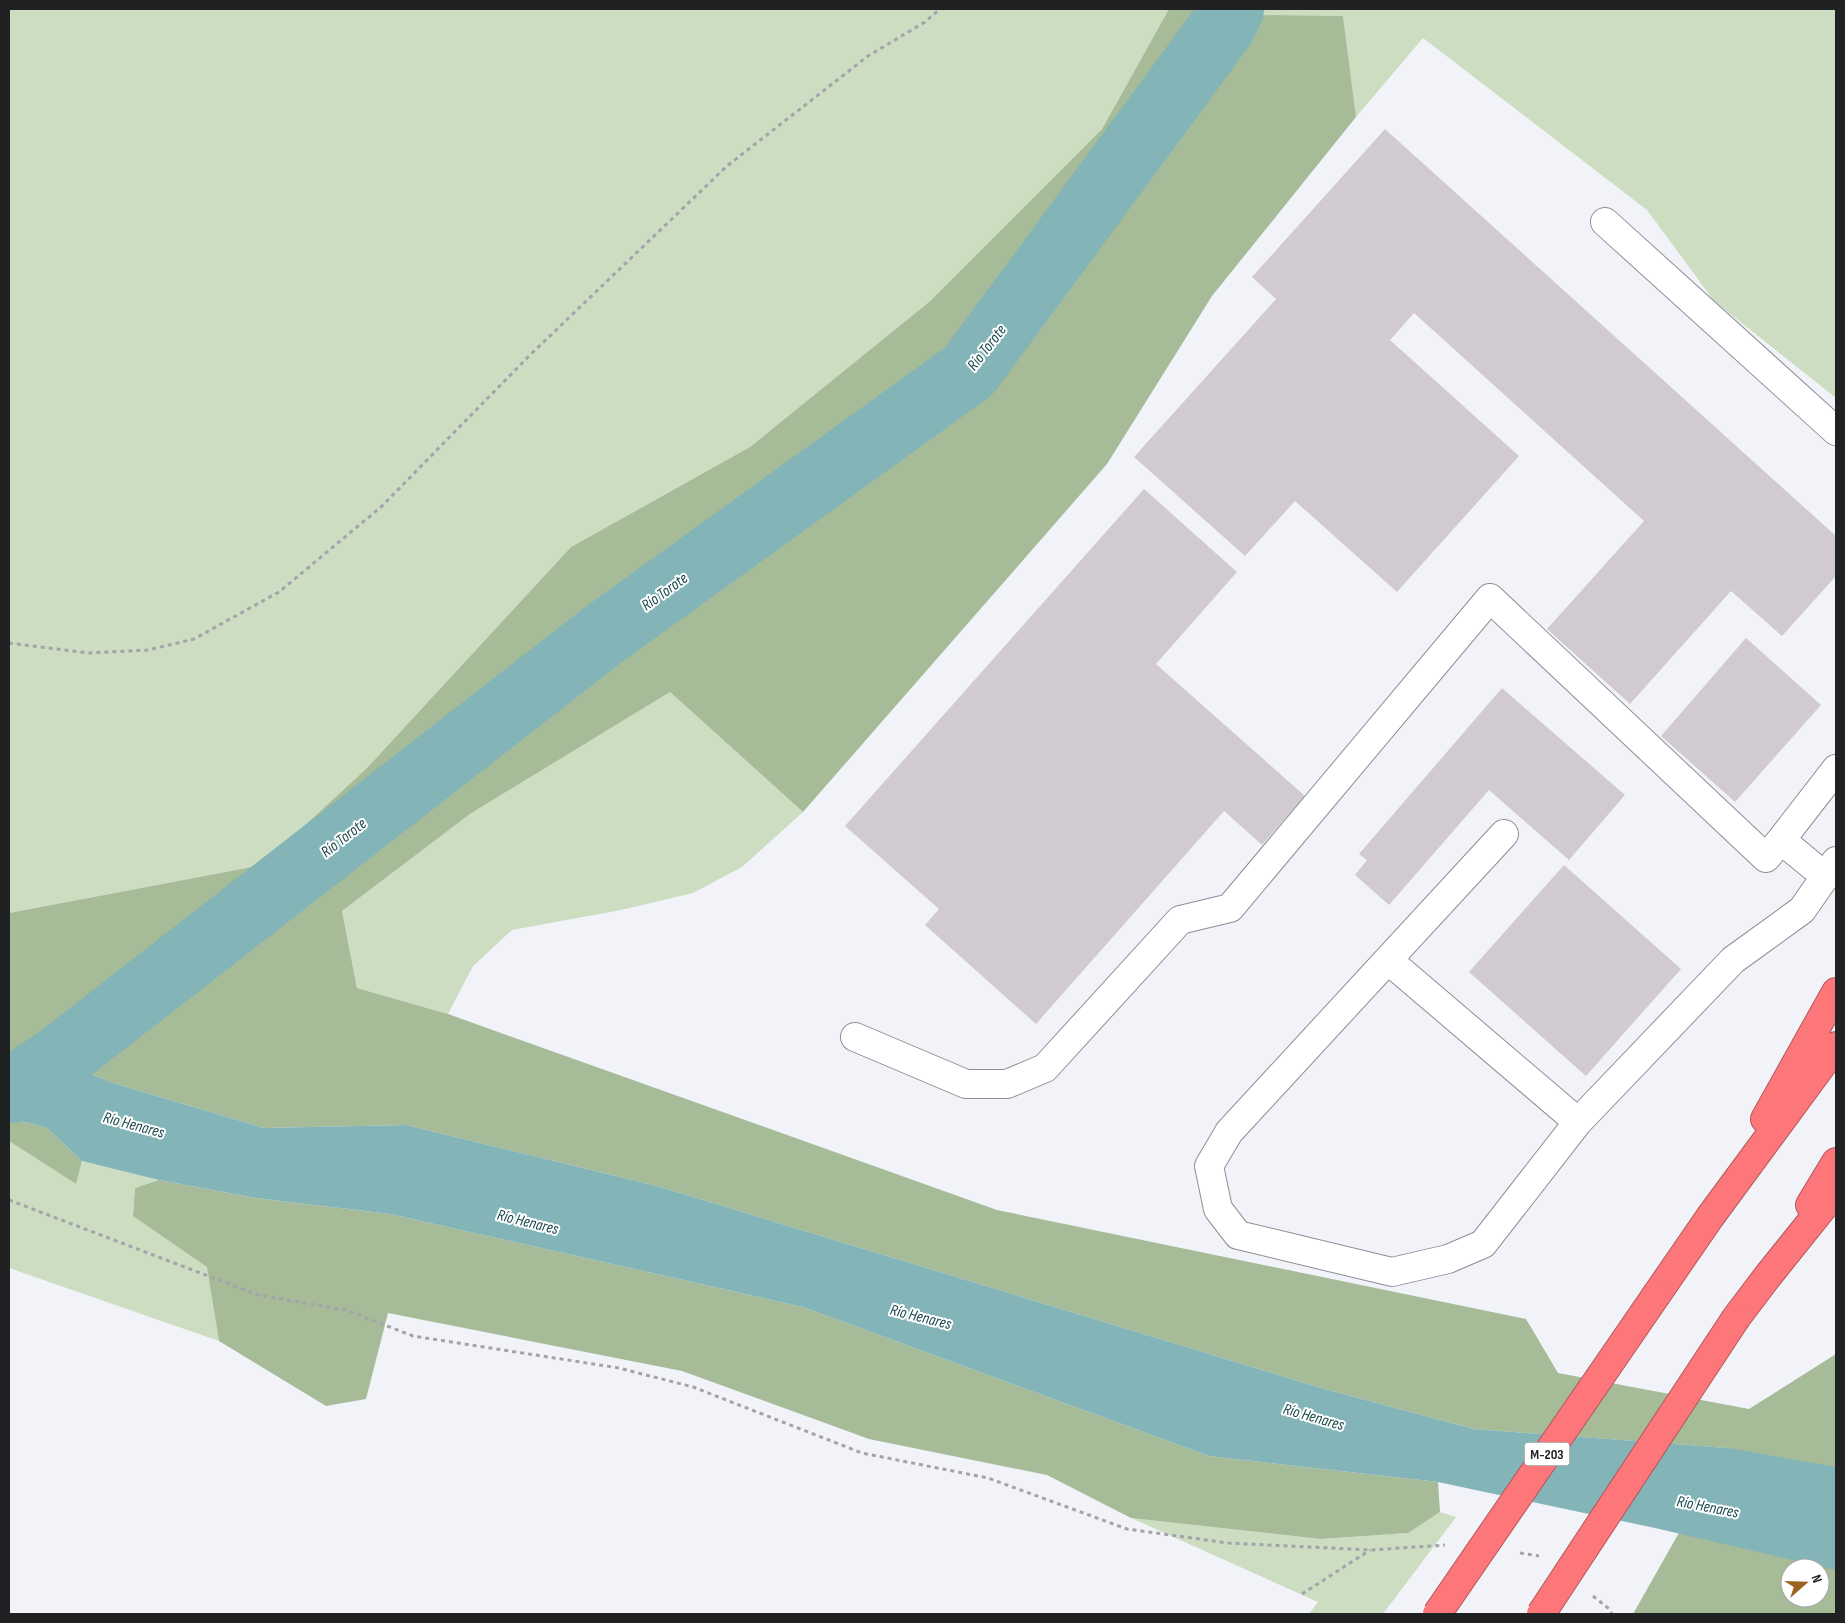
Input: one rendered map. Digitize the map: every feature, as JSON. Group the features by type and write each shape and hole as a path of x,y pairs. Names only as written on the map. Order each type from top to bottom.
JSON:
{"highway":[{"path":"1710,1217 1836,992"},
{"name":"M-203","path":"1437,1614 1710,1217 1836,1046"},
{"path":"1767,1277 1836,1162"},
{"path":"1541,1614 1736,1318 1836,1191"}],"lane":[{"path":"1605,222 1836,431"},
{"path":"855,1037 966,1084 1007,1084 1045,1068 1180,920 1230,908 1490,598 1766,858 1836,769"},
{"path":"1504,834 1229,1132 1209,1166 1218,1209 1238,1235 1392,1272 1448,1259 1483,1244 1578,1122 1733,960 1802,910 1831,869 1781,840"},
{"path":"1388,960 1578,1122"}],"path":[{"path":"9,643 88,653 148,650 194,639 279,592 381,506 529,356 727,166 868,56 925,22 940,9"},
{"path":"9,1200 258,1295 346,1310 412,1336 619,1368 693,1387 862,1453 988,1478 1127,1529 1228,1543 1371,1550 1447,1544"},
{"path":"1302,1594 1371,1550"},
{"path":"1519,1553 1546,1557"},
{"path":"1592,1595 1608,1608 1612,1614"}],"green space":[{"path":"9,9 1169,9 1102,129 929,302 750,447 571,547 367,768 262,865 9,913"},
{"path":"1169,9 1265,9 1260,15 1343,16 1356,117 1212,296 1107,464 803,812 670,692 470,814 342,911 357,988 448,1014 997,1210 1526,1319 1558,1373 1749,1409 1836,1354 1836,1614 1633,1614 1727,1448 1474,1429 1321,1388 657,1186 406,1125 264,1128 113,1083 57,1060 9,1050 9,913 262,865 367,768 571,547 750,447 929,302 1102,129"},
{"path":"1265,9 1836,9 1836,398 1714,301 1647,210 1423,38 1356,117 1343,16 1259,15"},
{"path":"670,692 803,812 742,867 693,893 621,910 512,930 473,966 448,1014 357,988 342,911 470,814"},
{"path":"9,1118 47,1128 82,1161 76,1184 9,1141"},
{"path":"9,1141 76,1184 82,1161 159,1180 135,1188 133,1215 208,1267 219,1341 9,1268"},
{"path":"159,1180 256,1198 390,1214 803,1307 1209,1456 1438,1482 1440,1512 1408,1533 1321,1539 1131,1518 1047,1475 869,1439 682,1371 388,1313 366,1399 326,1406 219,1341 207,1267 133,1216 135,1188"},
{"path":"1440,1512 1456,1517 1383,1614 1309,1614 1318,1602 1131,1518 1321,1539 1407,1533"}],"water":[{"name":"Río Henares","path":"9,1050 57,1060 113,1083 264,1128 406,1125 657,1186 1321,1388 1474,1429 1728,1448 1836,1467 1836,1570 1830,1569 1830,1558 1784,1558 1655,1528 1438,1482 1209,1456 803,1307 390,1214 256,1198 159,1180 82,1161 47,1128 9,1118"}],"building":[{"path":"1385,129 1836,536 1836,576 1782,636 1731,591 1630,704 1547,629 1644,521 1414,313 1390,340 1519,456 1397,592 1295,501 1245,556 1134,457 1276,299 1252,277"},
{"path":"1144,489 1237,572 1156,664 1305,796 1262,845 1224,811 1036,1024 925,925 939,909 845,826"},
{"path":"1746,638 1821,705 1735,802 1661,736"},
{"path":"1502,688 1625,795 1569,860 1489,790 1389,905 1355,875 1367,860 1359,854"},
{"path":"1564,865 1681,969 1586,1076 1469,972"}],"waterway":[{"name":"Río Torote","path":"11,1090 57,1060 603,635 969,371 1223,26 1231,9"}]}
